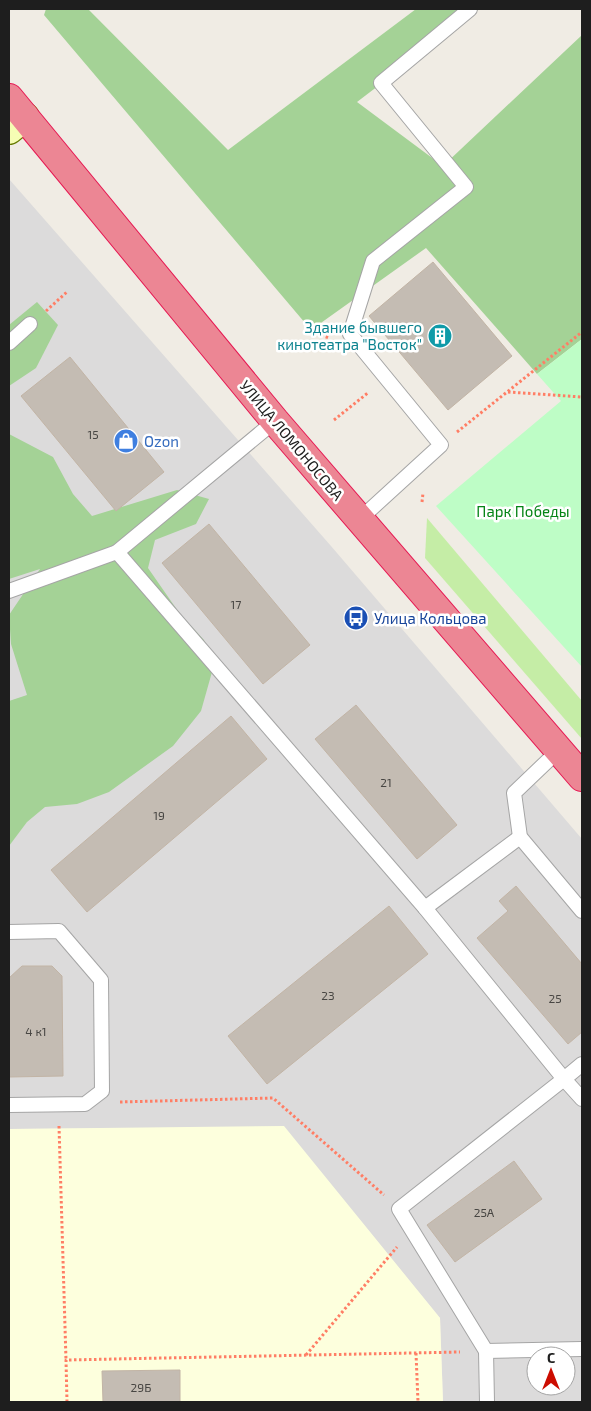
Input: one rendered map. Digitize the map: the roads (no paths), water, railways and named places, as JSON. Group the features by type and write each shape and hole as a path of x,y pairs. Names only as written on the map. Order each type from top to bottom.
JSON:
{"highway":[{"name":"УЛИЦА ЛОМОНОСОВА","path":"14,115 582,777"}],"lane":[{"path":"360,519 441,445 350,334 373,262 466,187 381,83 470,9"},
{"path":"9,343 30,324"},
{"path":"9,591 118,552 275,421"},
{"path":"118,552 425,908 582,1099"},
{"path":"559,750 514,792 520,837 582,911"},
{"path":"425,908 520,837"},
{"path":"9,932 59,931 101,980 102,1091 84,1104 9,1105"},
{"path":"487,1402 486,1352 399,1209 582,1064"},
{"path":"486,1352 582,1349"}],"place":[{"name":"Здание бывшего кинотеатра \"Восток\"","path":"440,336"},
{"name":"Ozon","path":"126,441"},
{"name":"Улица Кольцова","path":"356,618"}],"park label":[{"name":"Парк Победы","path":"523,511"}]}
